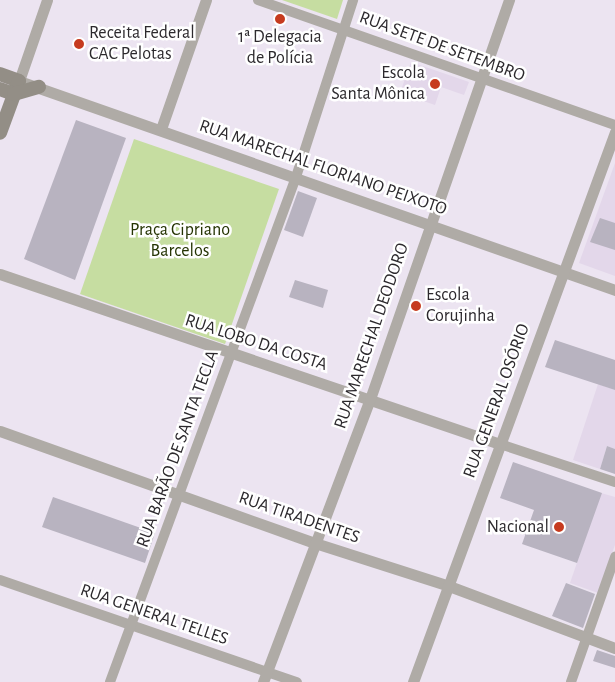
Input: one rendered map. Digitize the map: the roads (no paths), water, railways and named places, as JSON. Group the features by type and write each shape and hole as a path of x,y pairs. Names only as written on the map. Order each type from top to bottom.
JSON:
{"main road":[{"path":"0,74 19,81 0,133"},
{"path":"0,89 14,94 39,87"}],"street":[{"path":"19,81 47,0"},
{"path":"161,130 206,0"},
{"name":"RUA SETE DE SETEMBRO","path":"258,0 344,28 482,80 615,125"},
{"name":"RUA BARÃO DE SANTA TECLA","path":"110,682 296,176 353,0"},
{"name":"RUA MARECHAL DEODORO","path":"265,677 370,398 509,0"},
{"name":"RUA MARECHAL FLORIANO PEIXOTO","path":"19,81 296,176 615,290"},
{"name":"RUA GENERAL OSÓRIO","path":"413,682 615,132"},
{"name":"RUA LOBO DA COSTA","path":"0,276 230,354 370,398 615,482"},
{"name":"RUA TIRADENTES","path":"0,431 315,543 449,586 615,648"},
{"path":"571,682 615,557"},
{"name":"RUA GENERAL TELLES","path":"0,580 131,624 265,677 297,682"}],"place":[{"name":"1ª Delegacia de Polícia","path":"280,19"},
{"name":"Receita Federal CAC Pelotas","path":"79,44"},
{"name":"Escola Santa Mônica","path":"435,84"},
{"name":"Escola Corujinha","path":"416,306"},
{"name":"Nacional","path":"559,527"}],"park label":[{"name":"Praça Cipriano Barcelos","path":"180,241"}]}
